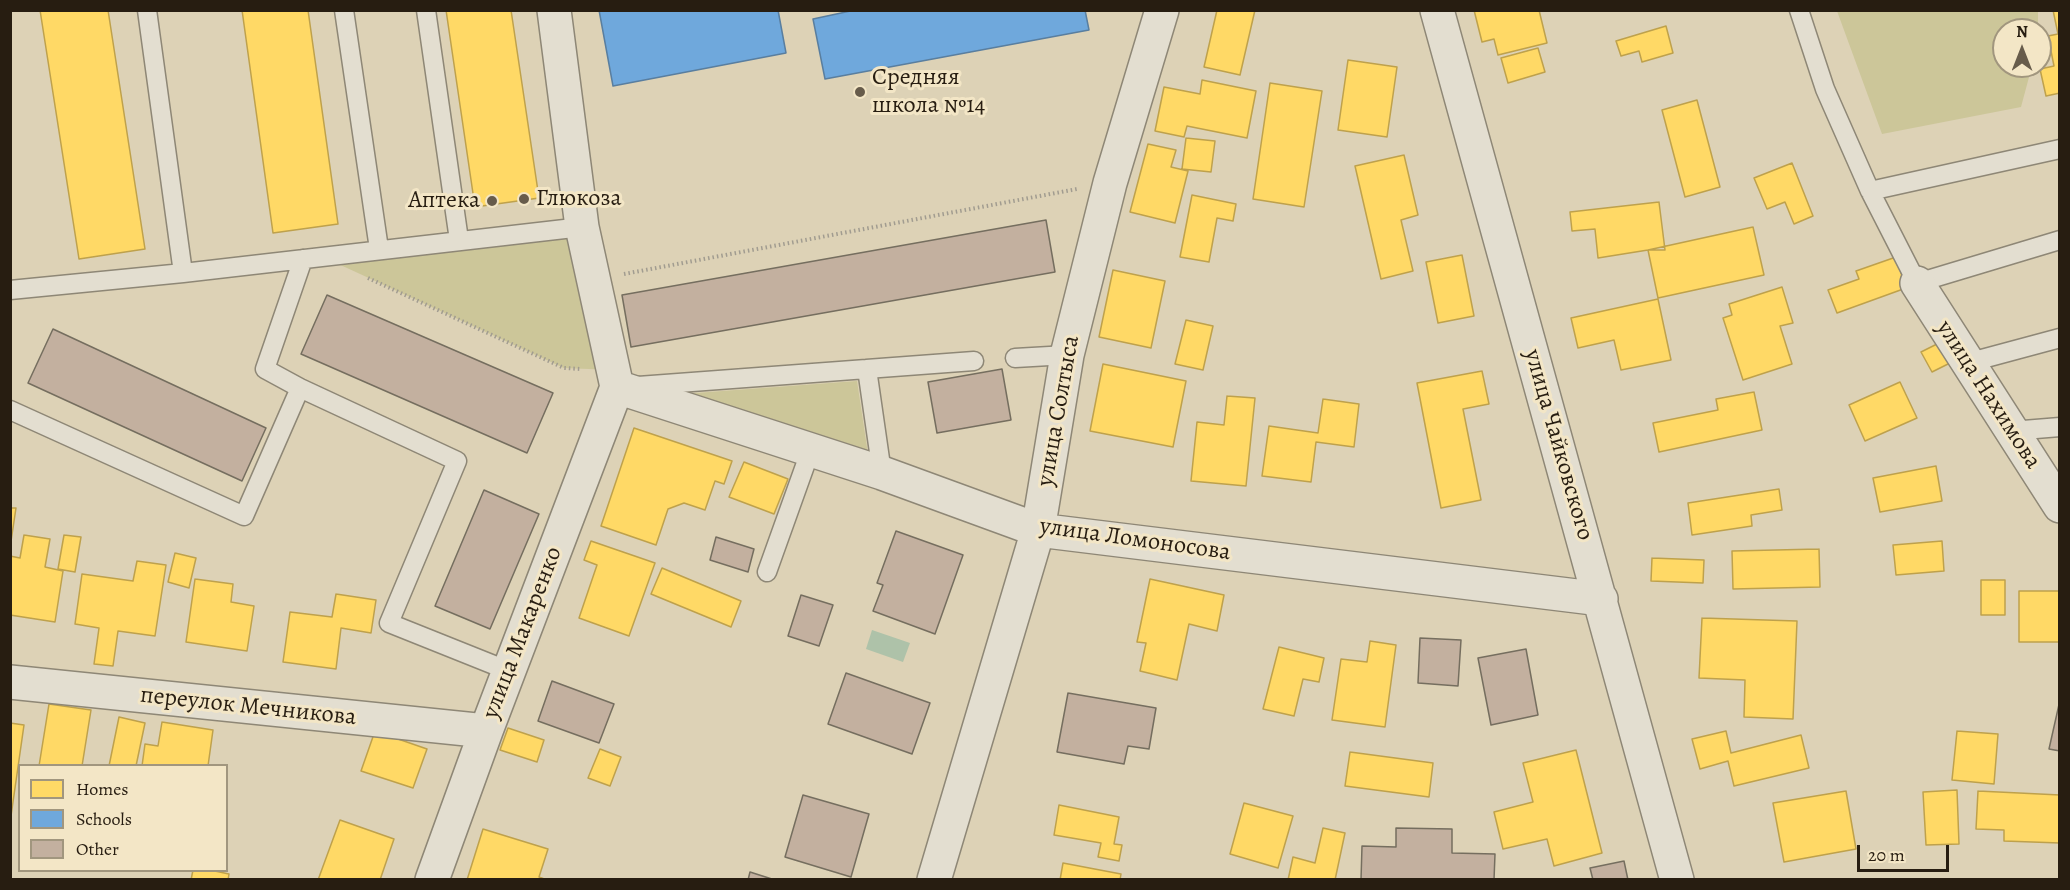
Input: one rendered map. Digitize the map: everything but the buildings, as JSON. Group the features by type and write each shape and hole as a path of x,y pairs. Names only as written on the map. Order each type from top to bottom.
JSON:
{"street":[{"path":"554,10 582,227 615,378"},
{"name":"улица Солтыса","path":"934,879 1038,530 1067,356 1110,183 1162,10"},
{"name":"улица Чайковского","path":"1437,10 1677,879"},
{"name":"улица Нахимова","path":"1917,283 2060,506"},
{"name":"улица Ломоносова","path":"615,378 882,472 1038,530 1601,599"},
{"name":"улица Макаренко","path":"432,879 615,378"},
{"name":"переулок Мечникова","path":"10,682 486,731"}],"lane":[{"path":"147,10 183,273"},
{"path":"344,10 379,249"},
{"path":"426,10 459,240"},
{"path":"1799,10 1825,89 1870,191 1917,283 2060,240"},
{"path":"1870,191 2060,149"},
{"path":"10,290 183,273 582,227"},
{"path":"303,259 265,369 300,388 457,461 389,623 509,671"},
{"path":"1967,363 2060,338"},
{"path":"1015,358 1067,356"},
{"path":"615,378 867,369 974,361"},
{"path":"867,369 882,472"},
{"path":"10,410 244,516 300,388"},
{"path":"2011,431 2060,427"},
{"path":"767,572 810,448"}],"path":[{"path":"594,280 1050,194"},
{"path":"321,256 564,368 615,378"}],"shaded area":[{"path":"1837,11 2038,11 2038,18 1992,18 1992,78 2029,78 2021,107 1882,134"},
{"path":"582,227 613,370 564,368 321,256"},
{"path":"857,381 868,454 682,394"},
{"path":"872,630 910,643 903,662 866,649"}],"place":[{"name":"Средняя школа №14","path":"860,92"},
{"name":"Глюкоза","path":"524,199"},
{"name":"Аптека","path":"492,201"}]}
